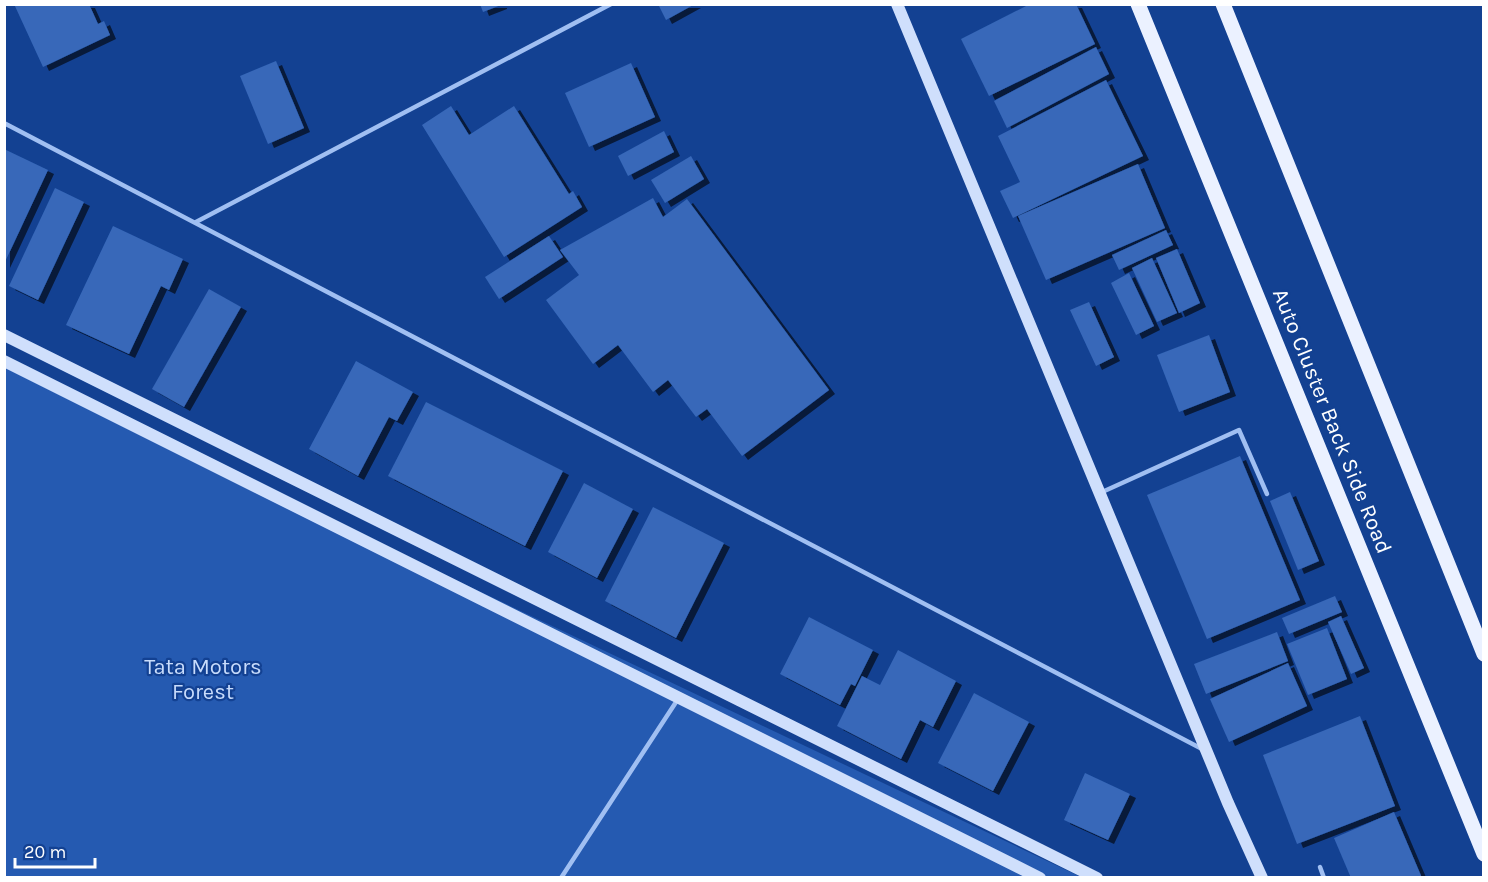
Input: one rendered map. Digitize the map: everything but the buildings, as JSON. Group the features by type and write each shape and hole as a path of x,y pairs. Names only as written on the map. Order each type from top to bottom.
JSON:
{"main road":[{"path":"897,4 1262,878"},
{"name":"Auto Cluster Back Side Road","path":"1138,4 1484,854"},
{"path":"1223,4 1484,654"},
{"path":"4,335 1097,878"},
{"path":"4,361 1040,878"},
{"path":"224,470 234,449"}],"lane":[{"path":"196,222 611,4"},
{"path":"4,123 1208,753"},
{"path":"1100,493 1239,430 1267,494"},
{"path":"561,878 679,697"},
{"path":"1320,867 1324,878"}],"green space":[{"name":"Tata Motors Forest","path":"5,366 1081,877 5,877"}]}
